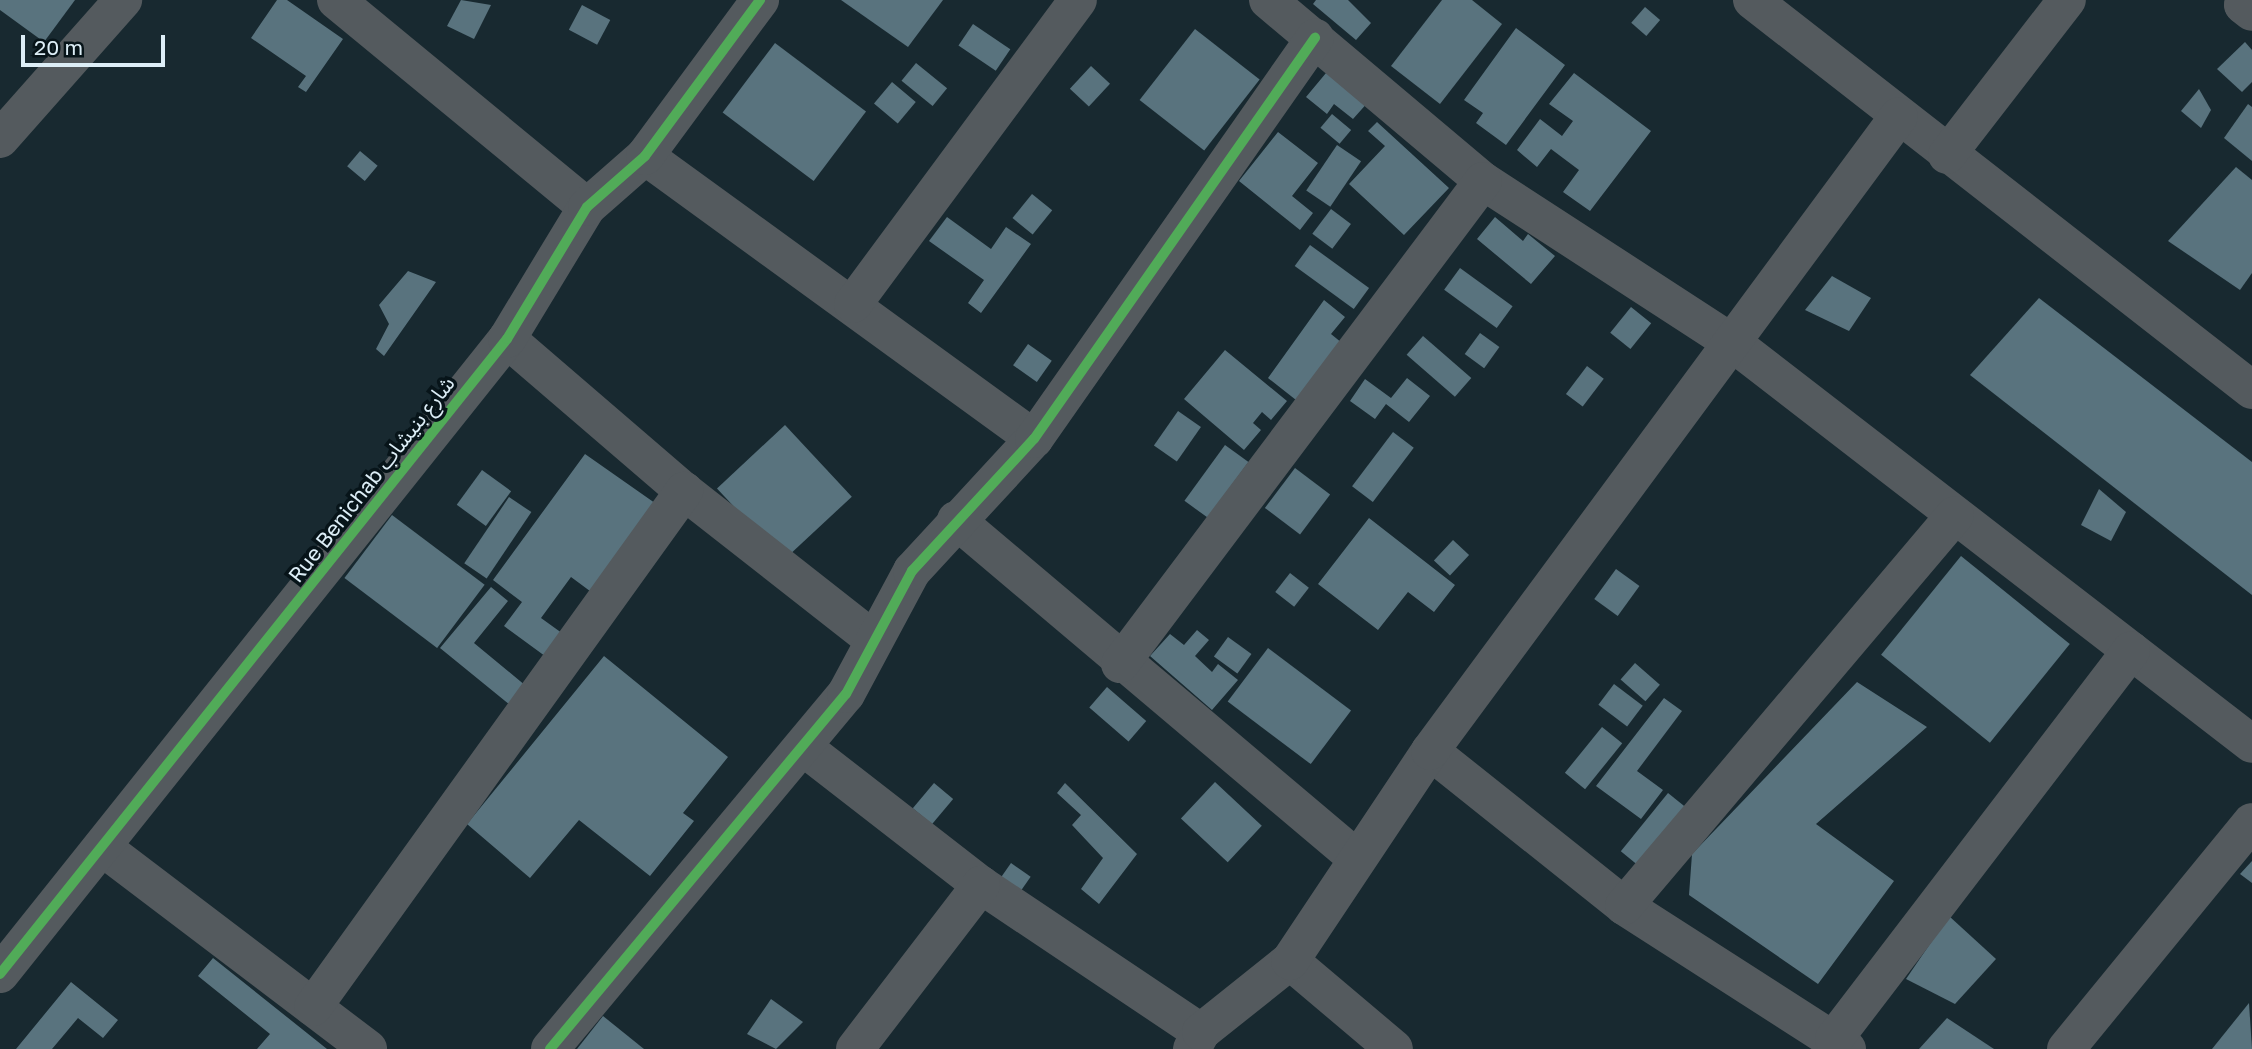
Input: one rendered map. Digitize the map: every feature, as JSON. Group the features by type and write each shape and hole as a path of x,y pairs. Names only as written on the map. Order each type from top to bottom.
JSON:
{"street":[{"path":"0,138 123,0"},
{"path":"336,0 587,207"},
{"name":"Rue Benichab شارع بنيشاب","path":"0,974 507,339 587,207 645,156 760,0"},
{"path":"853,304 1078,0"},
{"path":"1268,0 1483,181 1734,344 2252,744"},
{"path":"1752,0 1947,155 2252,390"},
{"path":"1947,155 2067,0"},
{"path":"550,1049 846,694 873,639 912,571 956,520 1034,439 1315,37"},
{"path":"803,747 981,885 1197,1040 1290,961 1355,857 1430,751 1734,344 1899,116"},
{"path":"645,156 853,304 1034,439"},
{"path":"1120,664 1483,181"},
{"path":"507,339 684,491 873,639"},
{"path":"313,1007 684,491"},
{"path":"1624,906 1955,515"},
{"path":"956,520 1120,664 1355,857"},
{"path":"1430,751 1624,906 1841,1044 2131,651"},
{"path":"2066,1049 2252,822"},
{"path":"102,847 368,1049"},
{"path":"855,1049 981,885"},
{"path":"1290,961 1394,1049"}],"building":[{"path":"0,0 75,0 44,42 0,10"},
{"path":"277,0 287,0 343,39 306,92 298,87 306,76 251,38"},
{"path":"461,0 491,5 474,39 447,26"},
{"path":"841,0 943,0 908,47"},
{"path":"1316,0 1348,0 1371,23 1356,40 1313,4"},
{"path":"1442,0 1472,0 1502,24 1440,104 1391,66"},
{"path":"582,5 610,20 597,45 569,30"},
{"path":"1645,7 1660,20 1646,36 1631,23"},
{"path":"973,24 1010,49 996,71 958,46"},
{"path":"1516,28 1565,65 1506,145 1476,123 1483,113 1464,100"},
{"path":"1195,29 1260,79 1204,150 1140,100"},
{"path":"2245,42 2252,50 2252,82 2242,92 2217,69"},
{"path":"775,43 866,112 814,181 723,112"},
{"path":"916,63 947,88 933,106 902,81"},
{"path":"1091,66 1110,84 1089,106 1070,89"},
{"path":"1331,67 1370,100 1353,119 1334,104 1327,114 1306,97"},
{"path":"1574,73 1651,131 1590,211 1563,192 1579,170 1551,149 1537,167 1517,150 1540,119 1562,136 1573,121 1549,104"},
{"path":"892,82 916,102 898,123 874,103"},
{"path":"2199,89 2211,110 2201,128 2181,111"},
{"path":"2248,104 2252,107 2252,161 2224,138"},
{"path":"1332,114 1351,130 1340,144 1320,128"},
{"path":"1377,122 1449,188 1404,235 1349,184 1385,146 1368,131"},
{"path":"1278,132 1318,163 1292,196 1313,213 1300,230 1239,181"},
{"path":"1337,145 1361,161 1330,207 1306,191"},
{"path":"360,151 378,166 365,181 347,166"},
{"path":"2236,167 2252,180 2252,273 2240,290 2168,241"},
{"path":"1032,194 1052,210 1033,234 1012,218"},
{"path":"1331,209 1351,224 1332,249 1312,234"},
{"path":"947,217 991,249 1006,227 1031,244 981,313 968,303 984,280 929,241"},
{"path":"1495,217 1523,241 1528,234 1555,256 1531,284 1477,239"},
{"path":"1310,245 1369,288 1354,309 1295,266"},
{"path":"1460,268 1513,306 1497,328 1444,290"},
{"path":"408,271 436,282 384,356 376,349 389,324 379,305"},
{"path":"1832,276 1871,298 1849,331 1805,310"},
{"path":"2039,298 2252,462 2252,595 1970,375"},
{"path":"1324,300 1345,317 1331,334 1342,343 1296,400 1268,378"},
{"path":"1631,307 1651,323 1630,349 1610,333"},
{"path":"1480,333 1499,347 1484,368 1465,354"},
{"path":"1423,336 1471,378 1455,397 1407,355"},
{"path":"1028,344 1052,361 1037,382 1013,365"},
{"path":"1225,350 1287,401 1271,420 1262,412 1253,423 1261,430 1244,450 1184,399"},
{"path":"1587,366 1604,379 1583,407 1566,394"},
{"path":"1407,378 1430,396 1409,422 1386,404 1375,419 1350,401 1365,379 1391,398"},
{"path":"1178,411 1201,427 1177,461 1154,445"},
{"path":"785,425 852,497 784,560 717,488"},
{"path":"1393,432 1414,448 1373,502 1352,486"},
{"path":"1225,445 1248,462 1208,518 1184,501"},
{"path":"585,454 662,508 598,597 571,577 541,618 566,636 549,659 504,626 522,602 493,580"},
{"path":"1295,468 1330,494 1300,534 1265,508"},
{"path":"482,470 511,491 486,526 457,505"},
{"path":"2099,489 2126,512 2111,541 2081,525"},
{"path":"509,497 531,512 487,578 464,563"},
{"path":"392,515 485,585 437,648 344,578"},
{"path":"1369,518 1455,585 1434,612 1408,592 1378,630 1318,584"},
{"path":"1453,540 1469,555 1450,575 1434,560"},
{"path":"1961,556 2070,644 1990,743 1881,655"},
{"path":"1616,569 1639,586 1618,616 1594,599"},
{"path":"1290,573 1309,588 1294,607 1275,592"},
{"path":"491,587 508,601 474,643 526,686 510,705 440,648"},
{"path":"1197,630 1209,640 1195,656 1212,672 1218,664 1238,680 1212,710 1150,656 1170,634 1184,645"},
{"path":"1228,637 1251,654 1237,673 1214,656"},
{"path":"1268,648 1351,711 1311,764 1228,702"},
{"path":"604,656 728,757 683,813 694,821 650,876 579,820 530,878 467,824"},
{"path":"1635,663 1660,685 1645,701 1621,680"},
{"path":"1857,682 1927,727 1816,824 1894,881 1818,984 1689,895 1692,854"},
{"path":"1614,684 1643,706 1627,726 1598,705"},
{"path":"1107,687 1146,721 1129,741 1089,707"},
{"path":"1664,698 1682,711 1637,771 1663,790 1641,819 1596,786"},
{"path":"1602,727 1622,743 1585,789 1565,773"},
{"path":"1215,782 1262,826 1228,862 1181,819"},
{"path":"934,783 953,799 932,824 913,808"},
{"path":"1065,783 1137,854 1099,904 1081,889 1103,858 1072,825 1081,815 1057,793"},
{"path":"1668,793 1688,809 1641,868 1621,851"},
{"path":"2252,861 2252,883 2240,874"},
{"path":"1011,863 1031,877 1017,896 997,883"},
{"path":"1949,916 1996,959 1955,1004 1906,979"},
{"path":"213,958 327,1049 257,1049 270,1034 198,976"},
{"path":"71,982 118,1020 103,1038 78,1018 52,1049 16,1049"},
{"path":"771,999 803,1022 776,1049 747,1034"},
{"path":"2249,1003 2252,1049 2212,1049"},
{"path":"603,1016 644,1049 577,1049"},
{"path":"1947,1018 1994,1049 1919,1049"}],"cycle path":[{"path":"0,974 507,339 587,207 645,156 760,0"},
{"path":"550,1049 846,694 912,571 1034,439 1315,37"}]}
